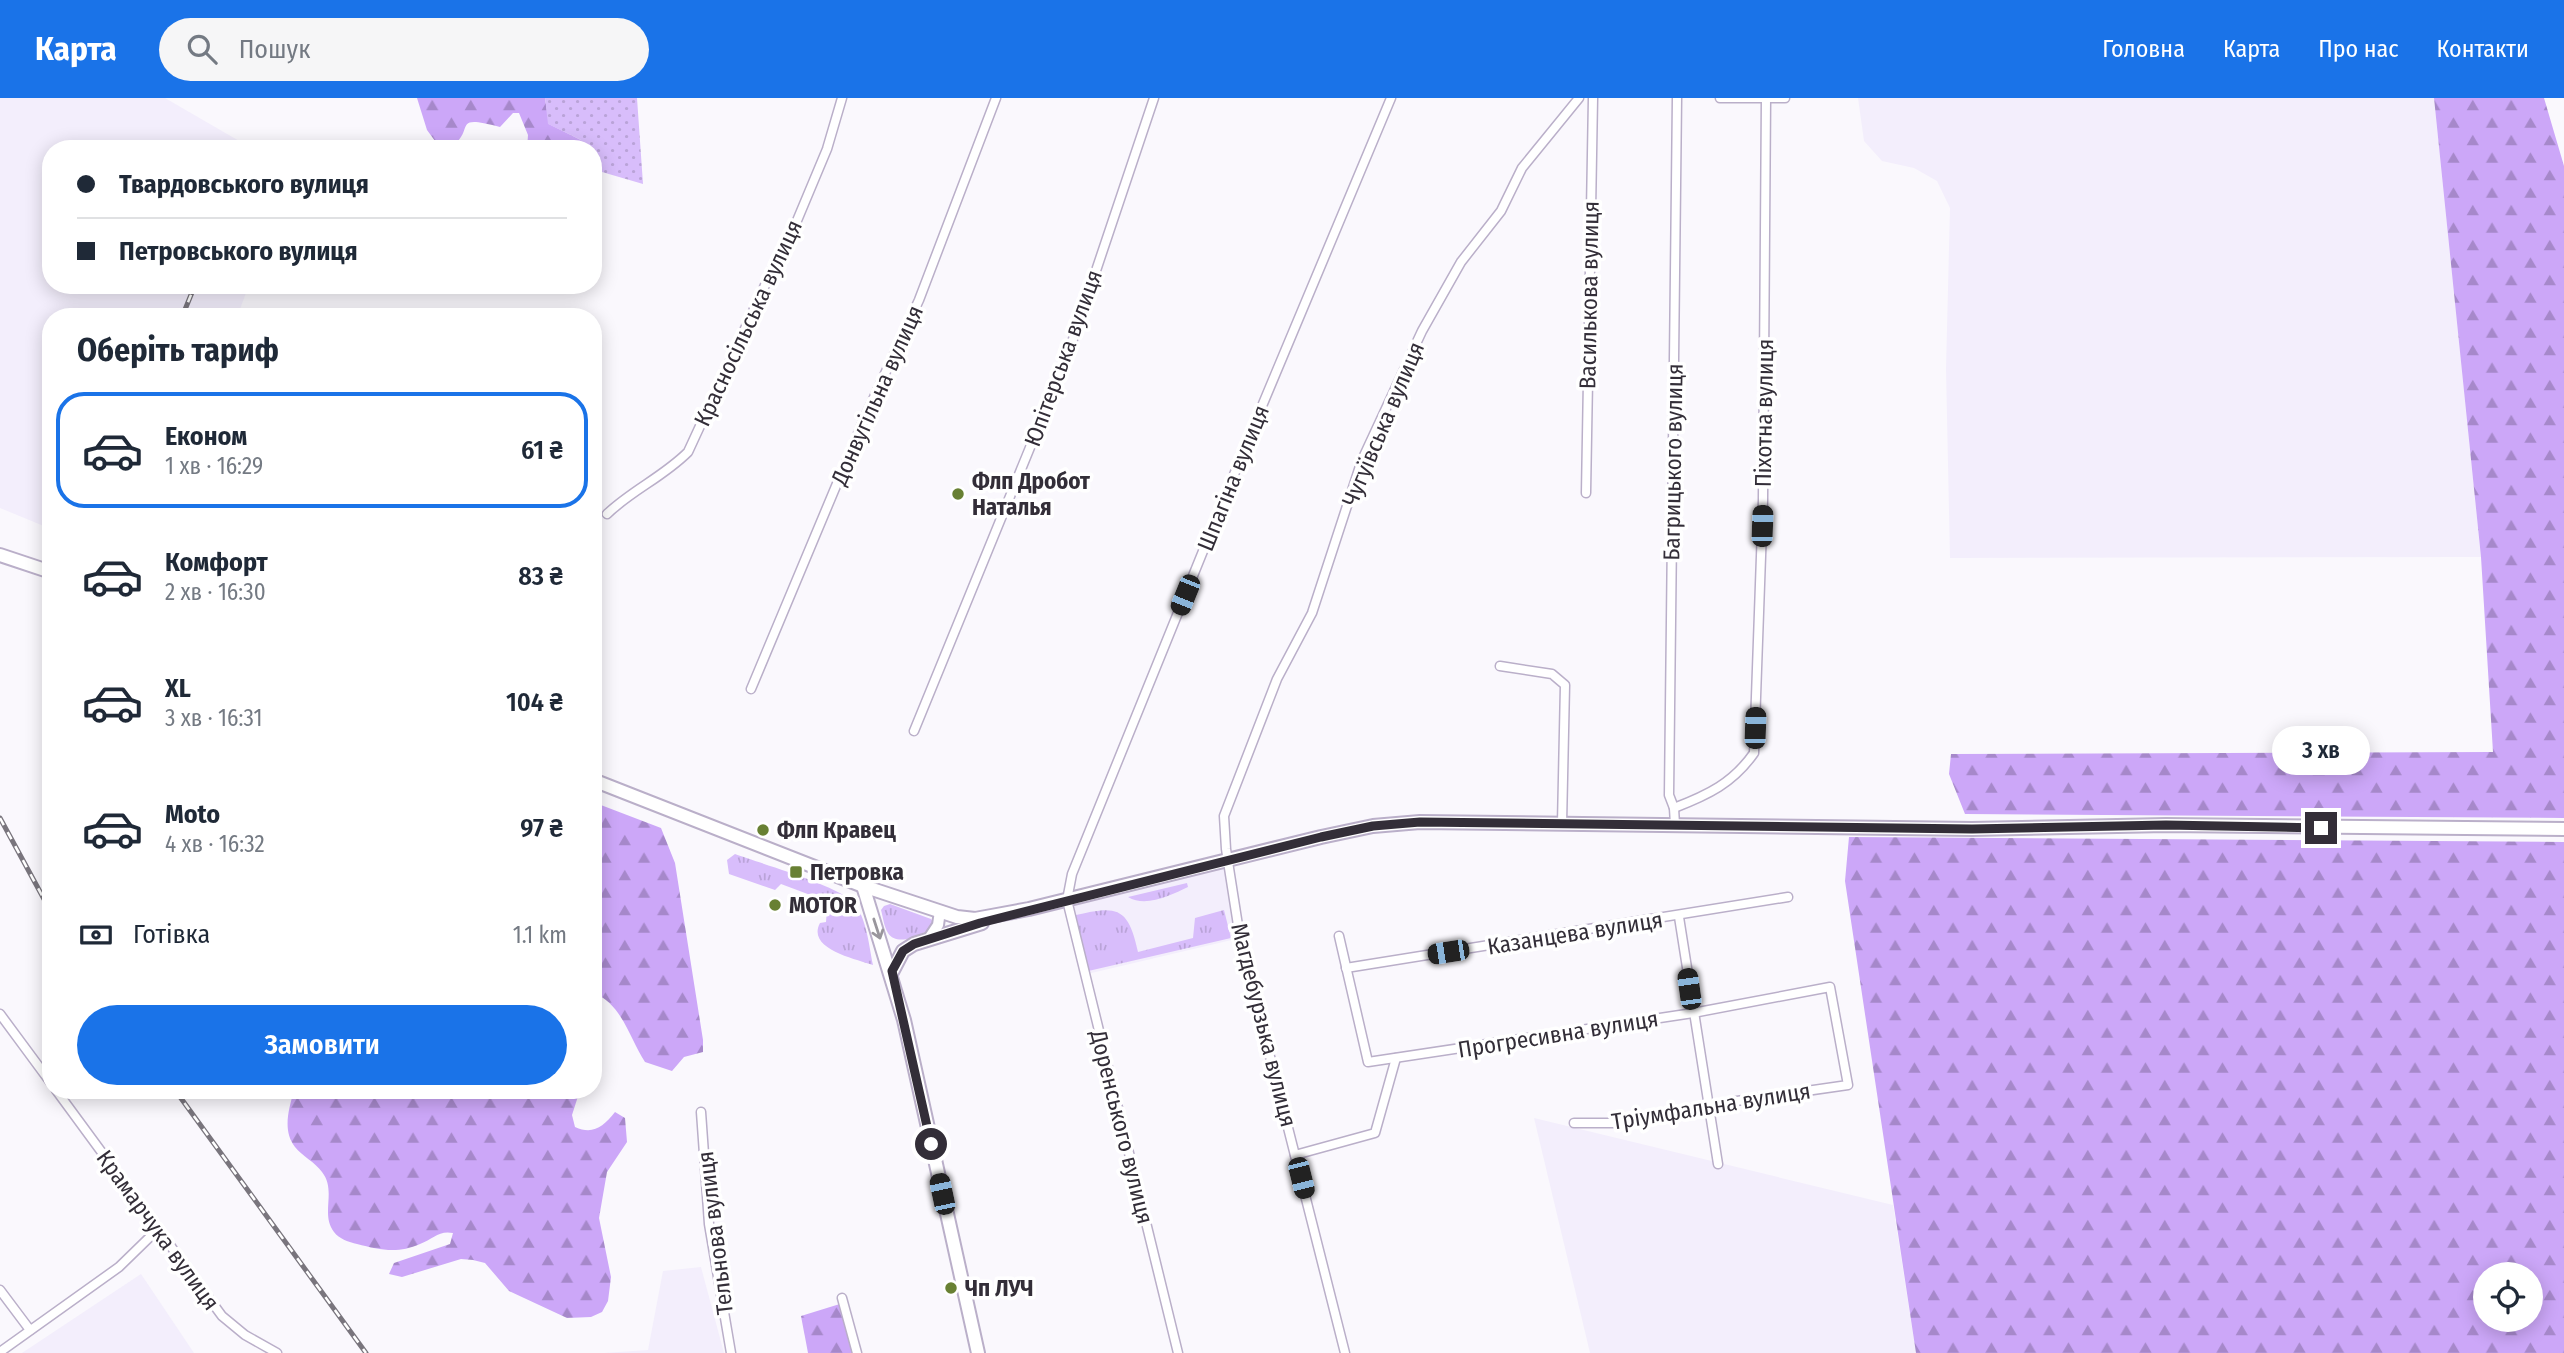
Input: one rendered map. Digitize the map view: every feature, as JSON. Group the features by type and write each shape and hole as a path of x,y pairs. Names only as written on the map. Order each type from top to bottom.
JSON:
{"main road":[{"path":"0,555 42,569"},
{"path":"602,784 863,886 940,911 975,919 1029,909"},
{"path":"892,971 903,951 930,937 1029,909 1373,826 1420,822 2564,829"},
{"path":"863,886 892,971 978,1353"}],"street":[{"name":"Красносільська вулиця","path":"607,514 623,499 667,473 688,452 779,255 786,247 827,149 842,98"},
{"name":"Донвугільна вулиця","path":"751,689 864,419 919,300 996,98"},
{"name":"Юпітерська вулиця","path":"914,731 1067,358 1154,98"},
{"name":"Шпагіна вулиця","path":"1067,900 1072,874 1257,418 1391,98"},
{"name":"Чугуївська вулиця","path":"1228,860 1224,816 1277,679 1312,613 1362,460 1422,331 1461,262 1502,211 1522,168 1579,98"},
{"name":"Василькова вулиця","path":"1586,493 1593,98"},
{"name":"Багрицького вулиця","path":"1675,825 1674,808 1669,795 1677,98"},
{"path":"1720,98 1784,98"},
{"name":"Піхотна вулиця","path":"1674,808 1713,793 1740,774 1754,753 1763,500 1766,99"},
{"path":"1500,666 1552,674 1565,685 1562,824"},
{"name":"Магдебурзька вулиця","path":"1228,860 1240,938 1345,1353"},
{"name":"Казанцева вулиця","path":"1346,968 1679,917 1788,897"},
{"name":"Доренського вулиця","path":"1067,900 1178,1353"},
{"path":"930,937 938,925 940,911"},
{"name":"Казанцева вулиця","path":"1679,917 1718,1164"},
{"name":"Прогресивна вулиця","path":"1339,936 1368,1062 1693,1013 1830,987 1848,1085"},
{"path":"0,1014 42,1071"},
{"path":"1295,1155 1375,1133 1395,1058"},
{"name":"Тріумфальна вулиця","path":"1574,1123 1624,1123 1709,1105 1848,1085"},
{"name":"Крамарчука вулиця","path":"62,1099 222,1316 245,1335 277,1353"},
{"name":"Тельнова вулиця","path":"701,1112 709,1224 731,1353"},
{"path":"0,1352 119,1267 157,1230"},
{"path":"0,1290 30,1330"},
{"path":"842,1298 857,1353"}],"shaded area":[{"path":"0,98 165,98 237,140 42,140 42,294 246,294 240,308 42,308 42,525 0,508"},
{"path":"1858,98 2434,98 2481,557 1950,558 1946,369 1950,208 1937,181 1914,168 1882,161 1864,141"},
{"path":"1229,867 1240,938 1083,975 1067,904"},
{"path":"1534,1118 1893,1205 1916,1353 1590,1353"},
{"path":"701,1267 724,1353 604,1353 648,1350 663,1271"},
{"path":"141,1274 194,1353 22,1353"}],"green space":[{"path":"417,98 545,98 549,124 581,140 528,140 519,113 513,113 500,127 469,123 459,140 434,140 427,130"},
{"path":"545,98 637,98 643,184 602,172 602,140 581,140 548,124"},
{"path":"2434,98 2544,98 2564,166 2564,818 1965,814 1949,774 1951,754 2493,752 2481,557"},
{"path":"602,805 661,828 675,863 703,1052 684,1057 672,1071 645,1062 624,1022 603,998"},
{"path":"1849,837 2564,842 2564,1353 1916,1353 1845,881"},
{"path":"735,854 817,882 846,896 854,903 862,917 873,965 835,952 820,940 820,923 826,922 827,909 815,906 821,899 781,884 775,890 729,874 727,860"},
{"path":"1187,883 1188,887 1150,901 1128,897"},
{"path":"890,904 931,919 934,924 912,938 892,937 888,933 881,910"},
{"path":"1110,910 1118,913 1125,917 1130,925 1138,952 1193,938 1195,918 1224,910 1231,938 1084,972 1072,916"},
{"path":"292,1099 577,1099 572,1115 575,1127 592,1130 606,1122 615,1112 625,1118 627,1142 607,1172 599,1218 611,1277 608,1301 602,1312 591,1317 567,1318 509,1291 485,1263 473,1260 461,1259 402,1277 389,1274 394,1263 450,1244 453,1233 440,1234 412,1247 396,1250 357,1244 336,1234 328,1218 329,1195 326,1179 319,1168 295,1147 291,1140 288,1127"},
{"path":"843,1303 854,1353 808,1353 801,1316"}],"railway":[{"path":"186,308 191,294"},
{"path":"0,818 42,895"},
{"path":"182,1099 366,1353"}],"place":[{"name":"Флп Дробот Наталья","path":"958,494"},
{"name":"Флп Кравец","path":"763,830"},
{"name":"Петровка","path":"796,872"},
{"name":"MOTOR","path":"775,905"},
{"name":"Чп ЛУЧ","path":"951,1288"}],"route":[{"path":"931,1144 892,971 903,951 930,937 1029,909 1321,837 1373,826 1420,822 1972,829 2166,825 2321,828"}]}
